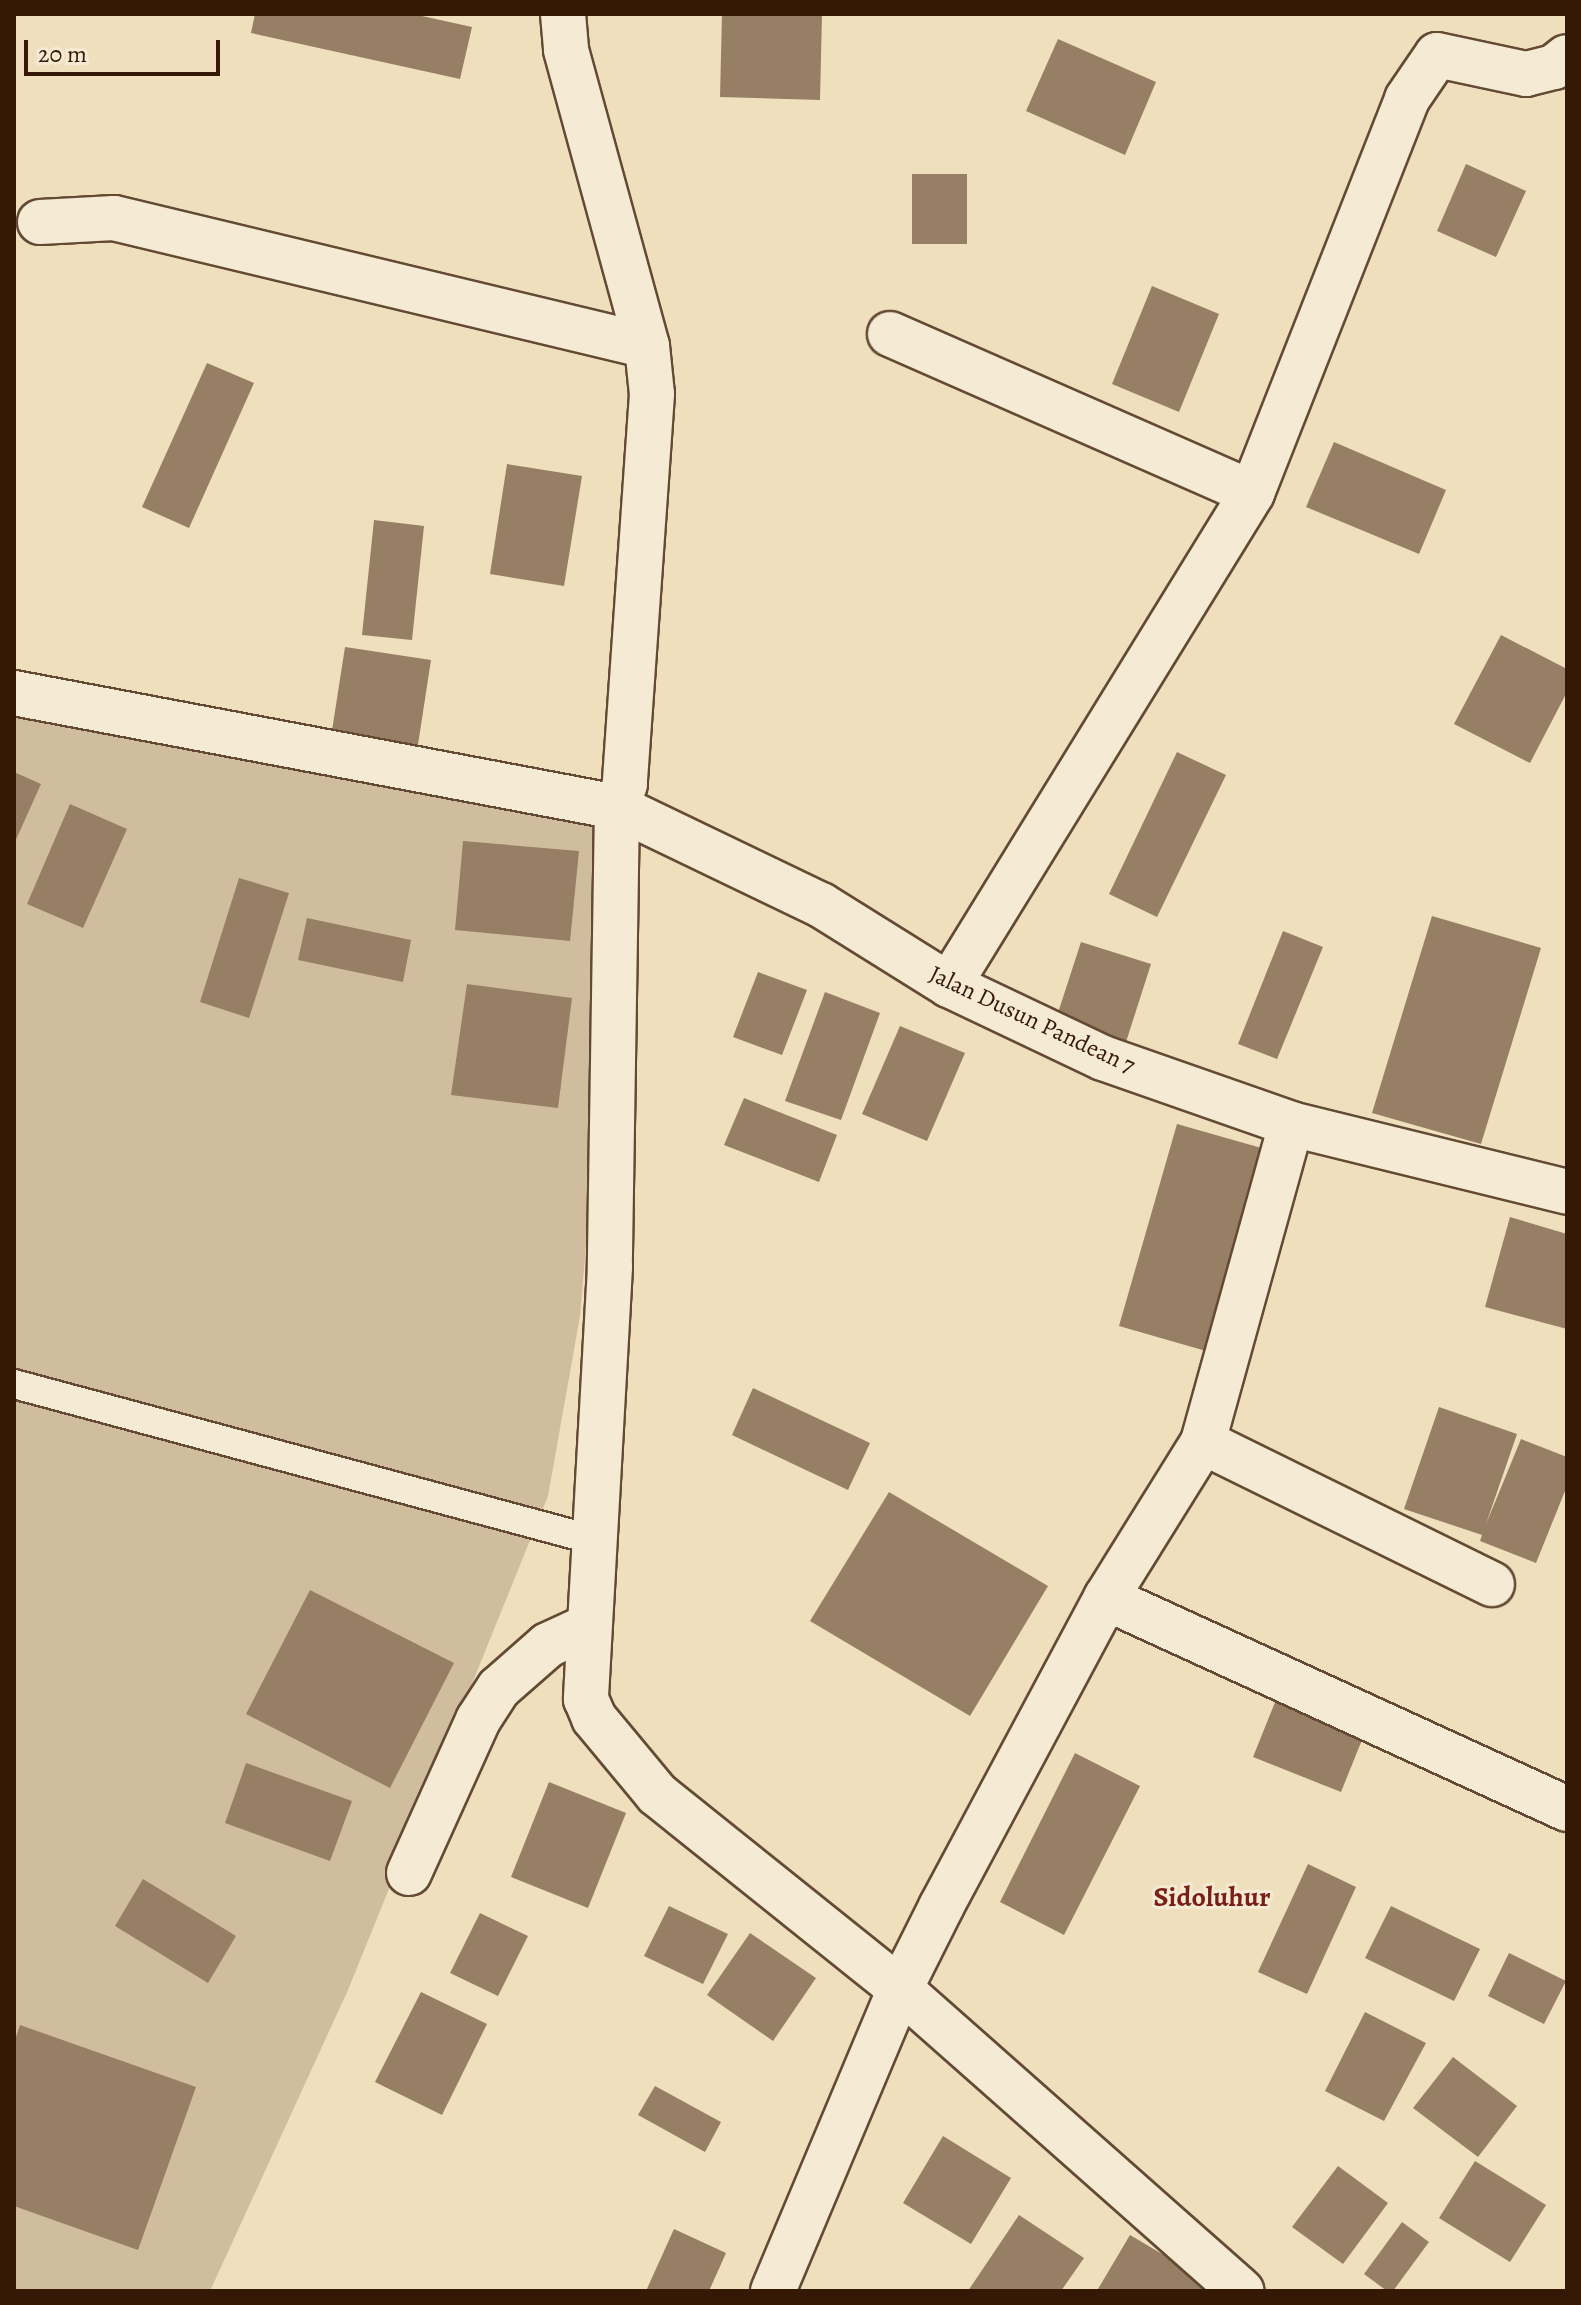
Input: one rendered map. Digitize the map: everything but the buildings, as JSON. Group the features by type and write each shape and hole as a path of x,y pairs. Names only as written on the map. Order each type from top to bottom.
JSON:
{"street":[{"path":"563,14 566,50 647,346 651,410 625,784 617,807 610,1267 587,1627 586,1699 594,1718 657,1794 900,1989 1241,2291"},
{"path":"949,985 1252,493 1407,99 1437,55 1526,74 1554,67 1567,57"},
{"path":"40,222 114,218 647,346"},
{"path":"890,334 1252,493"},
{"name":"Jalan Dusun Pandean 7","path":"14,693 617,807 821,905 949,985 1103,1058 1291,1124 1567,1192"},
{"path":"773,2291 900,1989 1106,1598 1203,1442 1291,1124"},
{"path":"1203,1442 1492,1584"},
{"path":"1106,1598 1567,1809"},
{"path":"409,1873 478,1720 499,1688 548,1645 587,1627"}],"lane":[{"path":"14,1384 594,1540"}],"shaded area":[{"path":"14,687 625,784 580,1316 548,1496 348,1990 210,2291 14,2291"}],"district":[{"name":"Sidoluhur","path":"1212,1897"}]}
